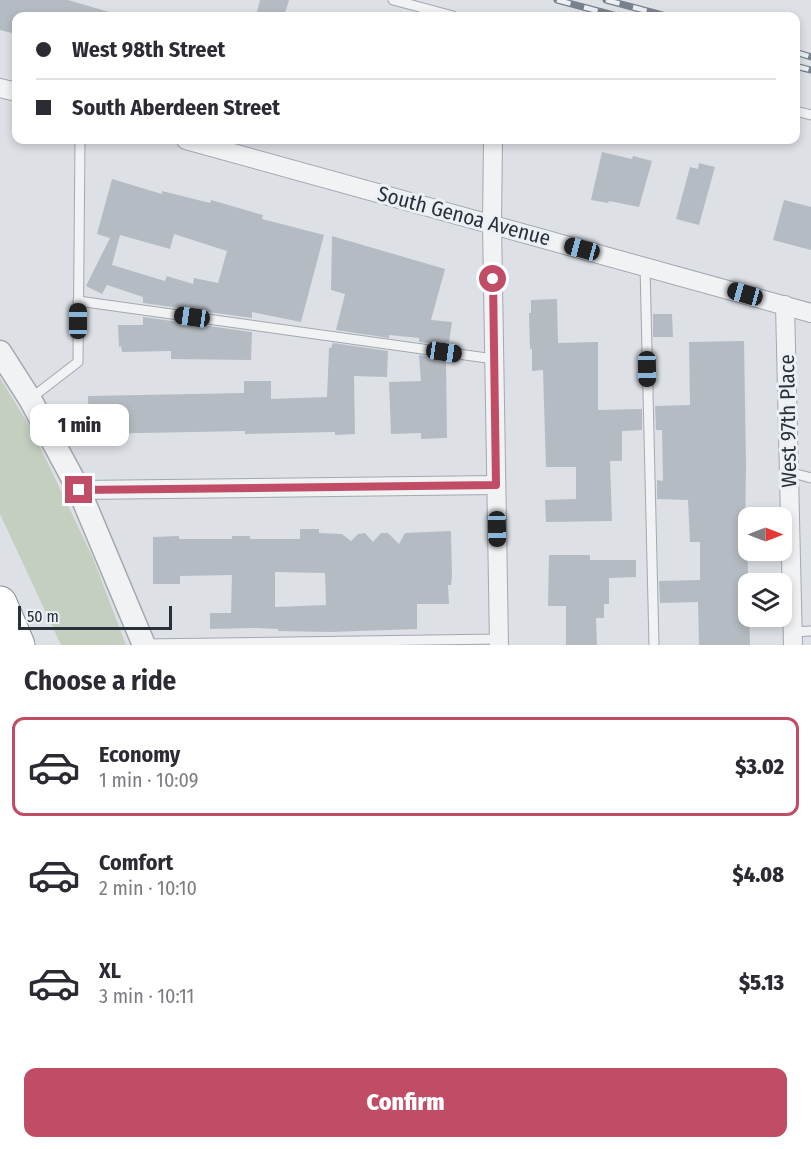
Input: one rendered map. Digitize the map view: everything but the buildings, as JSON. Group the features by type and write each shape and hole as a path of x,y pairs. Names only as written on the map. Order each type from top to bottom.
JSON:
{"highway":[{"path":"0,603 18,645"}],"street":[{"name":"South Genoa Avenue","path":"201,144 811,313"},
{"path":"493,144 492,224 499,642"},
{"name":"West 97th Place","path":"785,305 789,472 799,636"},
{"path":"0,352 30,399 79,490 144,645"},
{"path":"79,490 496,485"}],"lane":[{"path":"393,0 438,12"},
{"path":"30,399 78,362 80,144"},
{"path":"645,266 654,645"},
{"path":"78,301 494,359"},
{"path":"789,472 811,478"},
{"path":"144,645 499,642"}],"green space":[{"path":"0,378 32,430 93,558 126,645 61,645 0,514"}],"railway":[{"path":"557,0 602,12"},
{"path":"606,0 651,12"},
{"path":"800,54 811,57"},
{"path":"800,67 811,70"}],"route":[{"path":"79,490 496,485 493,279"}]}
